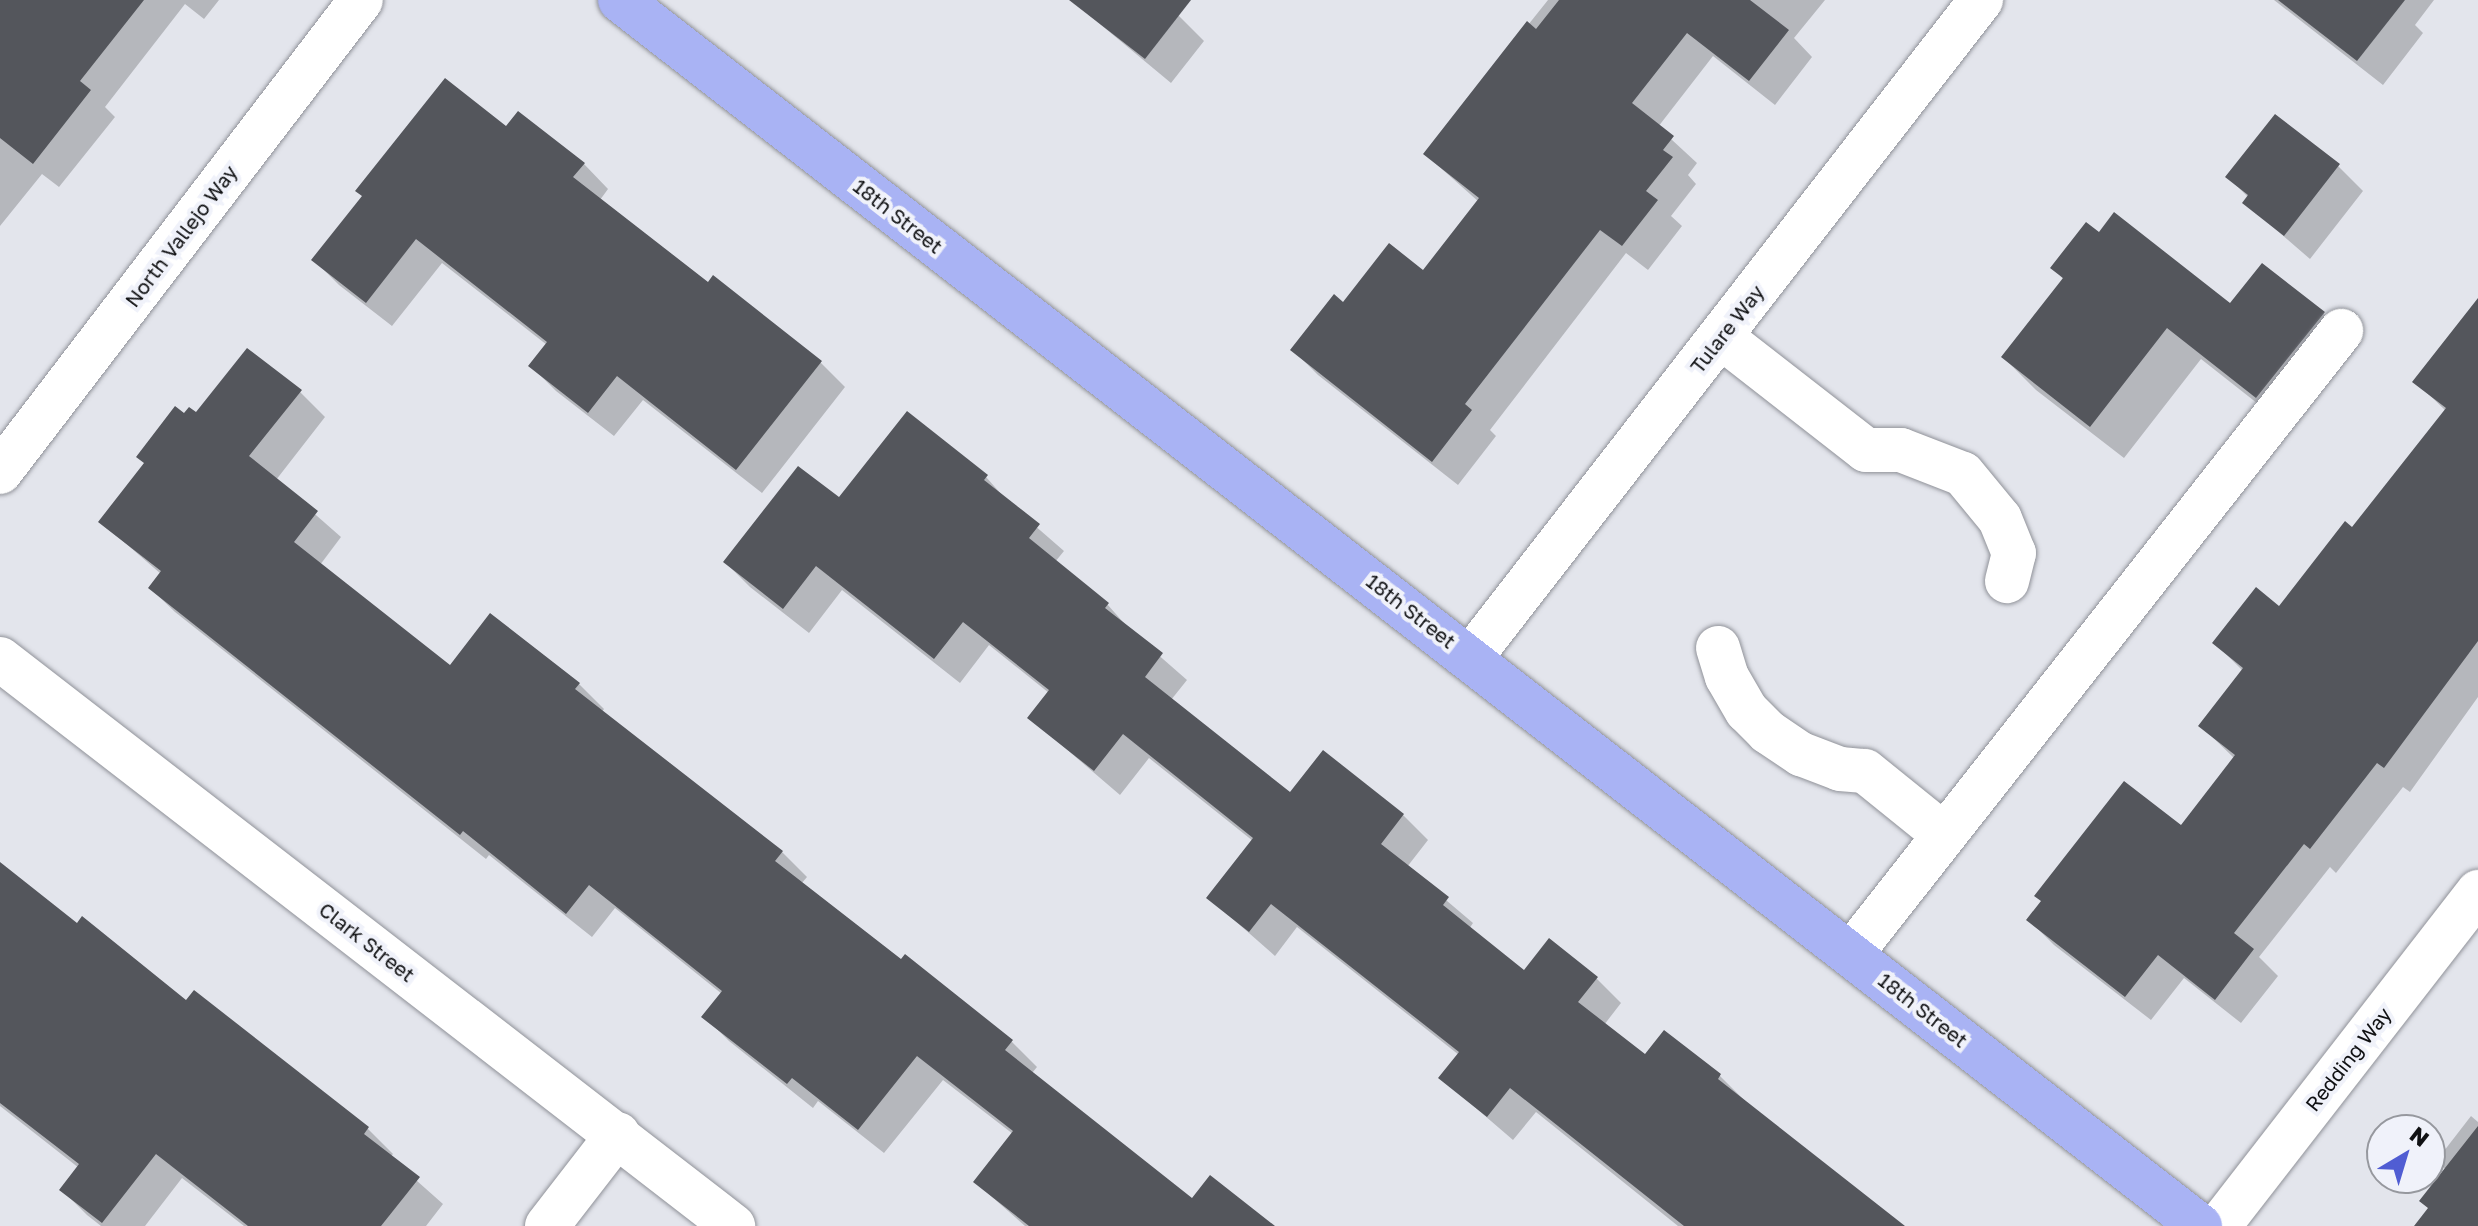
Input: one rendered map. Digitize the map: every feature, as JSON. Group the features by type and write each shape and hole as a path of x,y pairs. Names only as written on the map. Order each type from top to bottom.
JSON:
{"main road":[{"name":"18th Street","path":"620,0 1471,657 2200,1226"}],"street":[{"name":"North Vallejo Way","path":"0,472 361,0"},
{"name":"Tulare Way","path":"1471,657 1981,0"},
{"path":"1851,954 2341,331"},
{"path":"1721,337 1866,450 1901,450 1963,474 2000,519 2014,553 2007,581"},
{"path":"1718,648 1727,677 1747,711 1768,732 1801,754 1840,769 1865,771 1943,834"},
{"name":"Clark Street","path":"0,659 618,1134 733,1226"},
{"name":"Redding Way","path":"2219,1226 2478,892"},
{"path":"547,1226 618,1134"}],"building":[{"path":"0,0 144,0 80,81 91,90 33,164 0,138"},
{"path":"1069,0 1191,0 1145,59"},
{"path":"1559,0 1750,0 1789,30 1749,81 1687,33 1632,103 1674,136 1663,150 1673,157 1646,191 1658,200 1622,246 1600,230 1465,404 1472,410 1432,462 1290,350 1334,294 1343,302 1389,243 1423,270 1479,198 1423,154 1527,21 1536,29"},
{"path":"2278,0 2405,0 2357,61"},
{"path":"445,78 506,126 518,111 585,163 573,177 708,282 713,275 822,361 736,470 617,376 588,413 528,366 547,342 416,239 366,303 311,260 362,196 355,191"},
{"path":"2275,114 2340,164 2284,236 2242,203 2248,195 2225,177"},
{"path":"2114,212 2230,303 2262,263 2325,312 2256,398 2167,328 2090,427 2001,357 2063,278 2050,268 2086,222 2099,232"},
{"path":"2478,298 2478,641 2384,768 2377,763 2310,849 2304,844 2234,933 2254,949 2215,1000 2158,955 2125,997 2026,920 2041,901 2034,896 2124,781 2181,825 2235,755 2198,726 2243,668 2212,643 2256,587 2279,606 2345,521 2352,527 2446,408 2412,382"},
{"path":"247,348 302,390 249,456 318,511 294,542 450,665 490,613 580,683 575,689 783,851 775,861 901,959 905,954 1013,1040 1005,1050 1192,1198 1210,1175 1275,1226 1029,1226 973,1182 1013,1131 917,1056 858,1130 792,1078 787,1084 701,1017 722,991 589,885 566,914 463,831 460,835 148,588 161,571 98,522 144,463 136,457 175,406 184,413 189,407 196,412"},
{"path":"907,411 988,475 984,480 1040,524 1029,538 1109,603 1105,608 1163,653 1145,677 1290,792 1323,750 1404,814 1381,844 1449,897 1443,905 1524,970 1549,938 1598,977 1578,1002 1645,1054 1664,1030 1721,1074 1718,1079 1905,1226 1684,1226 1510,1088 1487,1117 1438,1078 1459,1052 1271,904 1249,932 1206,898 1253,838 1123,734 1094,771 1027,718 1049,690 963,622 934,659 816,566 783,609 723,562 798,466 839,497"},
{"path":"0,862 77,923 82,916 186,1000 194,990 369,1127 364,1134 420,1177 381,1226 248,1226 156,1154 102,1223 59,1190 79,1164 0,1103"},
{"path":"2478,1126 2478,1226 2414,1226 2428,1208 2419,1201 2425,1194 2446,1194 2446,1167"}]}
